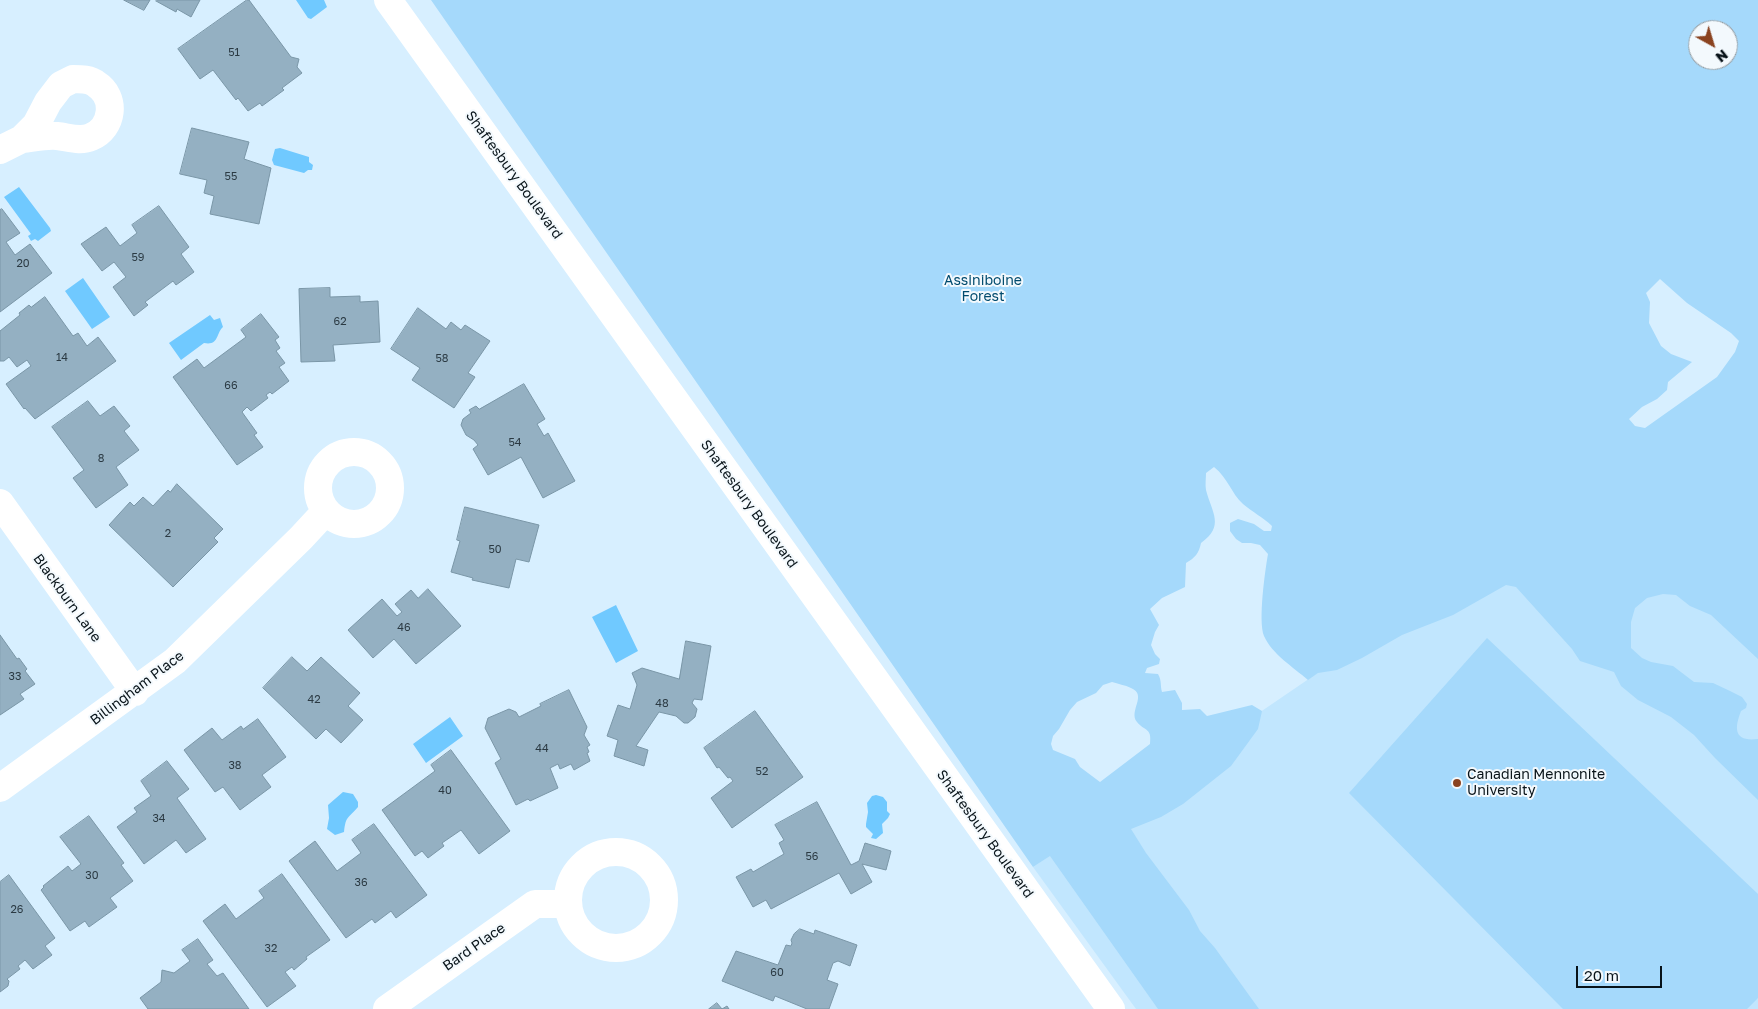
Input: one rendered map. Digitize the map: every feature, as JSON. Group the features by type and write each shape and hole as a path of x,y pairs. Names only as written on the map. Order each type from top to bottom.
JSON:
{"street":[{"name":"Shaftesbury Boulevard","path":"388,0 1111,1009"},
{"name":"Blackburn Lane","path":"0,503 135,692"},
{"name":"Billingham Place","path":"0,788 176,661 326,511"},
{"name":"Bard Place","path":"387,1009 535,904 568,904"}],"shaded area":[{"path":"296,0 324,0 327,7 311,19 308,18"},
{"path":"280,148 309,157 309,162 313,165 312,170 304,173 274,165 272,160 275,149"},
{"path":"19,187 50,228 51,231 38,241 35,239 31,241 28,236 31,234 4,197"},
{"path":"83,278 110,317 92,329 65,291"},
{"path":"210,315 214,320 220,318 223,327 217,338 212,343 204,343 181,360 169,343"},
{"name":"Canadian Mennonite University","path":"1621,466 1758,639 1758,1009 1136,1009 1033,867"},
{"path":"616,605 638,651 616,663 592,617"},
{"path":"450,717 463,736 426,763 413,744"},
{"path":"343,792 353,794 358,802 358,807 347,820 344,832 335,835 327,829 329,818 328,805"},
{"path":"872,796 883,797 887,802 887,811 890,814 882,824 883,833 876,839 871,838 873,834 866,827 866,824 867,803"}],"green space":[{"name":"Assiniboine Forest","path":"431,0 1758,0 1758,659 1711,615 1690,606 1676,595 1663,594 1647,598 1635,608 1631,622 1631,648 1642,658 1651,662 1673,666 1694,682 1713,683 1742,697 1747,704 1746,708 1741,711 1737,729 1740,736 1744,738 1758,739 1758,800 1694,735 1671,717 1638,700 1621,686 1614,672 1580,661 1572,649 1516,587 1506,585 1453,615 1402,635 1337,670 1318,673 1308,680 1272,649 1264,636 1262,608 1268,554 1260,545 1242,543 1230,531 1230,523 1238,519 1254,524 1264,531 1271,531 1272,526 1243,504 1223,476 1214,467 1206,473 1206,490 1215,519 1213,531 1201,543 1196,555 1186,563 1185,587 1162,598 1150,609 1159,625 1151,645 1155,654 1160,659 1159,664 1147,668 1145,673 1158,674 1162,692 1175,690 1182,703 1182,710 1200,709 1207,716 1252,705 1262,711 1258,729 1231,766 1183,804 1161,817 1131,829 1146,853 1189,910 1200,931 1215,948 1259,1009 1158,1009 1050,856 1033,867","holes":["1660,279 1687,303 1731,333 1739,341 1735,352 1717,377 1645,428 1635,426 1629,419 1642,407 1657,399 1667,390 1668,382 1692,362 1671,354 1661,346 1649,323 1650,302 1646,293","1112,682 1136,691 1138,699 1135,718 1149,732 1150,744 1100,782 1080,767 1075,759 1053,750 1051,744 1053,736 1077,702 1096,693 1103,685"]},
{"path":"1487,638 1758,894 1758,998 1747,1009 1563,1009 1349,793"}],"building":[{"path":"124,0 150,0 144,10"},
{"path":"157,0 200,0 191,17 177,9 176,12"},
{"path":"249,0 291,57 299,59 297,67 302,73 282,88 284,90 262,106 260,103 248,111 238,98 236,100 213,70 200,79 178,49"},
{"path":"192,128 249,142 244,159 271,168 259,224 210,214 214,196 204,193 207,180 180,174"},
{"path":"159,206 189,247 181,254 194,272 176,285 173,281 145,302 148,305 134,316 113,287 126,277 114,262 102,271 81,244 106,227 120,246 137,233 132,225"},
{"path":"2,209 20,233 6,242 15,255 30,244 52,273 0,312 0,210"},
{"path":"330,288 330,297 360,296 360,302 378,301 380,342 333,345 335,361 301,362 299,289"},
{"path":"45,297 73,336 78,333 87,346 98,337 116,361 35,419 24,409 6,384 31,366 27,360 17,367 9,357 4,361 0,361 0,331 29,305 31,307"},
{"path":"418,308 446,329 451,322 461,330 465,325 490,341 468,373 475,377 454,408 412,380 420,368 391,349"},
{"path":"261,314 279,337 275,340 280,348 276,351 285,363 279,367 289,381 272,394 270,392 266,395 268,398 251,411 247,407 242,412 257,433 254,435 263,447 237,465 173,377 197,359 204,368 246,337 241,330"},
{"path":"524,384 545,419 537,424 544,436 548,433 575,481 543,498 521,457 488,475 473,449 478,445 466,435 461,425 463,419 471,413 469,410 476,406 479,409"},
{"path":"88,401 100,416 114,406 130,426 124,431 139,450 116,467 128,485 96,508 73,478 84,470 52,427"},
{"path":"177,484 223,529 214,538 218,542 173,587 109,525 130,502 134,506 143,497 153,506 168,490 170,492"},
{"path":"465,507 539,525 529,562 516,559 509,588 472,580 473,578 451,572 460,541 457,540"},
{"path":"428,589 461,626 416,664 394,639 373,658 348,630 382,599 397,616 402,612 395,604 411,590 418,598"},
{"path":"0,635 17,659 19,658 27,669 25,671 35,684 20,694 24,699 0,715"},
{"path":"686,641 711,646 702,700 694,699 692,703 697,709 695,717 688,723 684,723 676,716 659,712 636,746 648,750 644,766 614,756 618,740 607,736 618,705 630,709 637,685 632,673 642,668 679,679"},
{"path":"292,657 307,671 321,657 360,693 348,706 363,720 341,743 326,729 316,739 263,688"},
{"path":"569,690 587,727 584,735 590,745 587,747 589,752 587,753 590,761 574,770 571,764 560,769 558,764 550,768 558,788 530,801 528,799 516,805 495,763 501,759 485,728 488,718 509,709 516,712 519,717"},
{"path":"755,711 803,777 732,828 711,798 733,781 719,767 717,768 704,748"},
{"path":"258,719 286,757 262,775 271,787 240,810 223,787 215,792 184,750 212,728 222,740 241,726 243,729"},
{"path":"451,750 510,831 479,854 461,830 442,843 444,846 428,858 422,851 415,856 382,810 435,771 431,765"},
{"path":"167,761 189,789 177,798 206,839 186,853 176,840 144,864 117,827 137,812 134,808 151,796 141,781"},
{"path":"817,802 851,865 859,861 865,843 891,851 886,870 862,864 872,882 851,894 839,873 771,909 766,900 753,907 736,877 751,869 753,872 784,854 779,843 784,840 775,825"},
{"path":"89,816 124,863 121,865 133,881 110,898 117,907 89,927 85,921 70,931 41,890 43,886 68,866 72,871 81,864 60,837"},
{"path":"374,824 427,895 396,918 391,911 375,923 372,919 346,938 289,861 315,841 337,871 361,853 352,840"},
{"path":"282,874 330,940 306,957 307,959 294,970 292,967 285,972 296,986 267,1007 203,921 225,904 236,919 264,898 259,891"},
{"path":"9,875 55,938 45,946 52,955 33,969 25,960 18,966 20,969 7,979 9,981 8,986 0,992 0,882"},
{"path":"800,929 814,934 815,930 857,945 850,966 838,961 833,963 827,980 838,984 829,1009 807,1009 775,996 773,1001 722,981 736,951 778,965 786,945 791,946 794,934"},
{"path":"198,939 213,960 207,964 217,976 223,973 249,1009 148,1009 140,998 161,982 162,970 174,973 190,961 182,950"},
{"path":"717,1003 722,1009 709,1009"}],"place":[{"name":"Canadian Mennonite University","path":"1457,783"}]}
